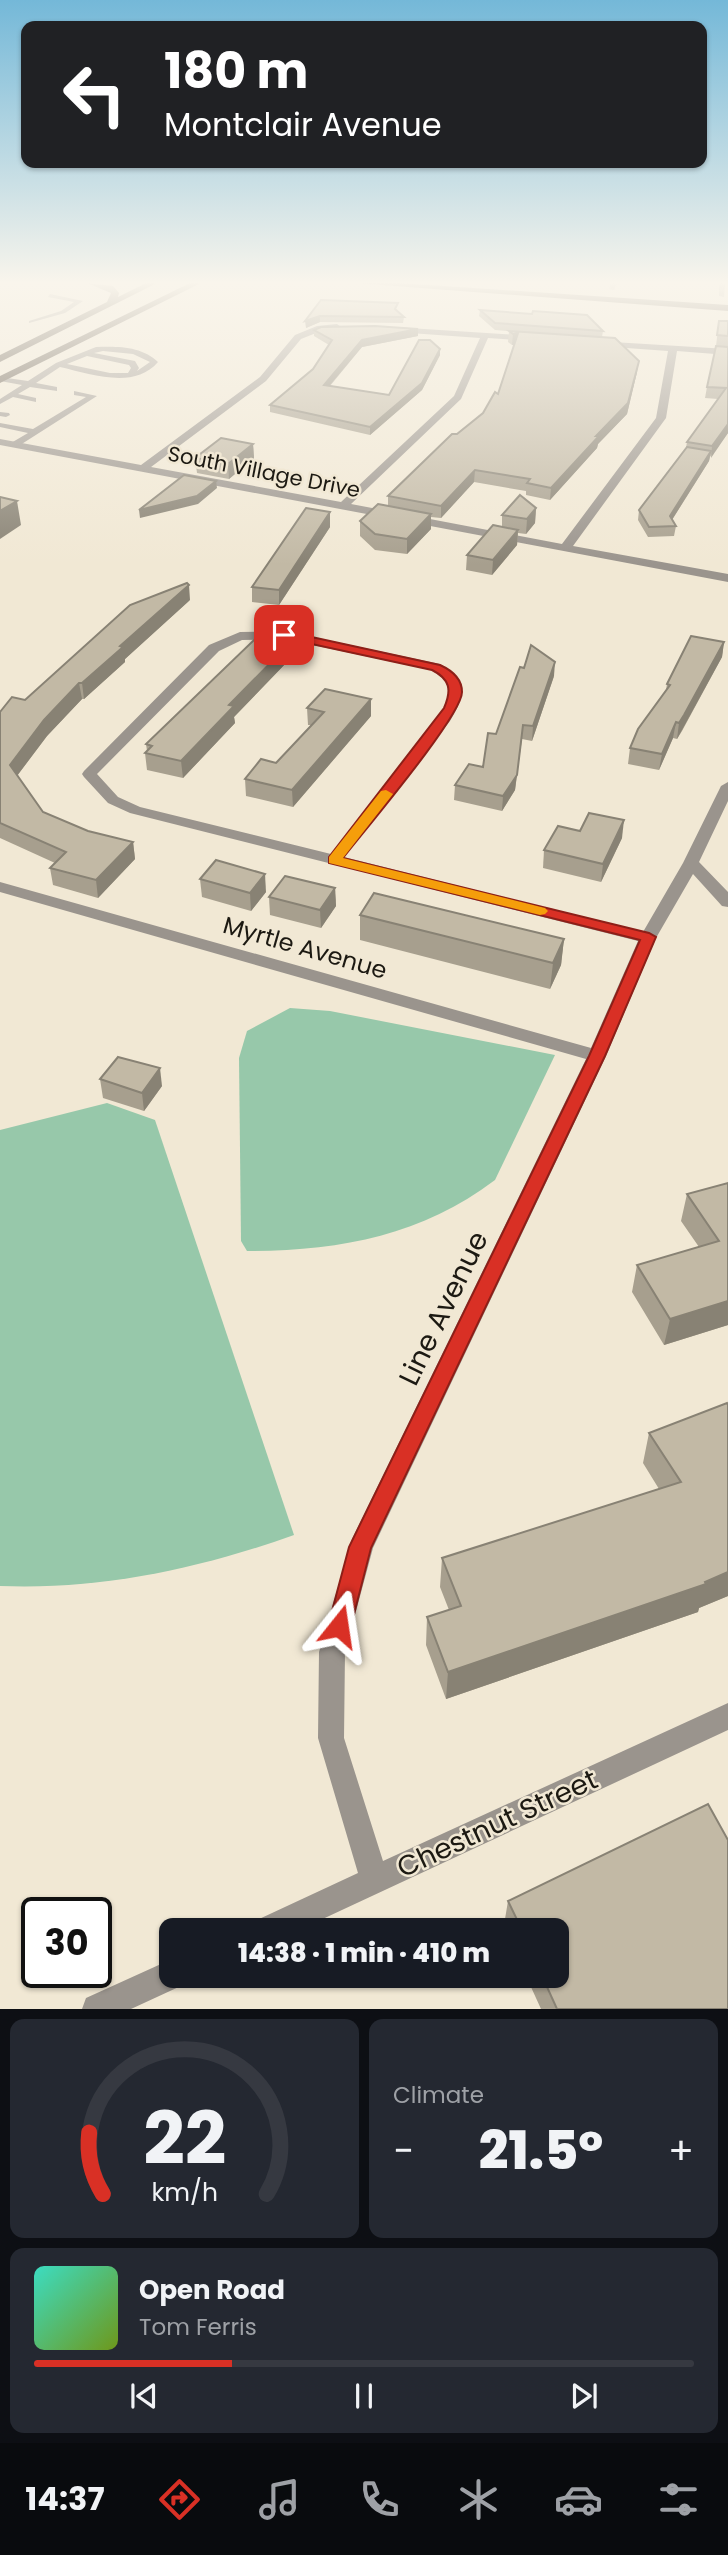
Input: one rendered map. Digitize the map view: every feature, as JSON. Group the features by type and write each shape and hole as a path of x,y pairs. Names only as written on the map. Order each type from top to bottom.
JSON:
{"street":[{"path":"142,469 265,377"},
{"path":"342,506 458,397 467,377"},
{"path":"565,548 661,418 668,377"},
{"name":"South Village Drive","path":"0,442 728,578"},
{"path":"334,860 432,736 450,708 456,694 448,674 435,667 284,635 240,636 214,648 89,774 113,800 135,810 334,860 649,937"},
{"name":"Line Avenue","path":"376,1880 331,1738 332,1652 360,1547 597,1056 649,937 691,863 728,786"},
{"path":"691,863 728,902"},
{"name":"Myrtle Avenue","path":"0,887 597,1056"},
{"name":"Chestnut Street","path":"293,1918 728,1716"},
{"path":"97,2009 159,1981"}],"lane":[{"path":"0,402 41,377"},
{"path":"1,380 46,393"},
{"path":"26,386 54,389"},
{"path":"12,395 33,400"},
{"path":"14,444 93,396 73,395"},
{"path":"56,405 74,408"},
{"path":"38,422 48,424"},
{"path":"0,425 34,432"}],"green space":[{"path":"290,1008 330,1011 555,1055 495,1180 467,1199 438,1215 377,1237 314,1248 247,1251 241,1241 239,1058 247,1031"},
{"path":"107,1103 155,1120 294,1535 222,1558 149,1575 75,1585 0,1586 0,1130"}],"building":[{"path":"304,377 331,377 324,385 389,395 399,377 425,377 422,383 370,427 270,405"},
{"path":"504,377 635,377 628,403 551,488 527,483 530,479 475,470 441,506 388,496 452,434 457,434 483,413 495,392 498,394"},
{"path":"709,377 728,377 728,424 712,446 687,442 726,388 707,387"},
{"path":"221,438 253,444 228,464 195,458"},
{"path":"687,447 711,451 670,516 676,526 649,527 639,510"},
{"path":"184,475 216,481 197,496 139,510"},
{"path":"520,495 536,508 527,519 502,515"},
{"path":"0,497 17,501 0,511"},
{"path":"378,504 431,514 407,539 375,534 360,521"},
{"path":"306,508 330,512 279,590 252,587"},
{"path":"493,525 518,530 493,560 467,555"},
{"path":"187,583 189,585 120,646 123,647 79,683 44,720 10,765 43,812 88,831 133,842 96,880 50,868 66,852 0,823 0,712 12,697 25,700 130,605"},
{"path":"691,636 724,642 684,715 679,723 676,722 662,754 630,748 638,729 670,685 667,684"},
{"path":"255,639 287,646 229,705 234,706 181,761 145,753 152,746 146,744"},
{"path":"531,645 555,662 533,726 523,725 517,775 503,796 455,785 469,764 483,767 488,733 496,734 520,667 524,668"},
{"path":"325,689 371,699 292,790 245,779 261,759 276,763 324,712 307,708"},
{"path":"589,813 624,820 603,864 544,850 558,826 580,831"},
{"path":"216,860 265,874 250,893 200,879"},
{"path":"285,876 335,888 320,910 269,897"},
{"path":"374,893 564,939 553,963 360,915"},
{"path":"118,1057 160,1068 142,1093 100,1079"},
{"path":"728,1183 728,1301 670,1319 637,1265 719,1241 687,1194"},
{"path":"727,1403 728,1572 705,1582 706,1584 448,1672 427,1617 461,1606 442,1558 681,1482 649,1433"},
{"path":"708,1804 728,1840 728,2009 557,2009 547,1988 569,1988 569,1918 516,1918 508,1901"}],"slow traffic":[{"path":"386,794 334,860 540,911"}],"route":[{"path":"284,635 435,667 448,674 454,684 456,694 432,736 334,860 649,937 597,1056 360,1547 339,1626"}]}
